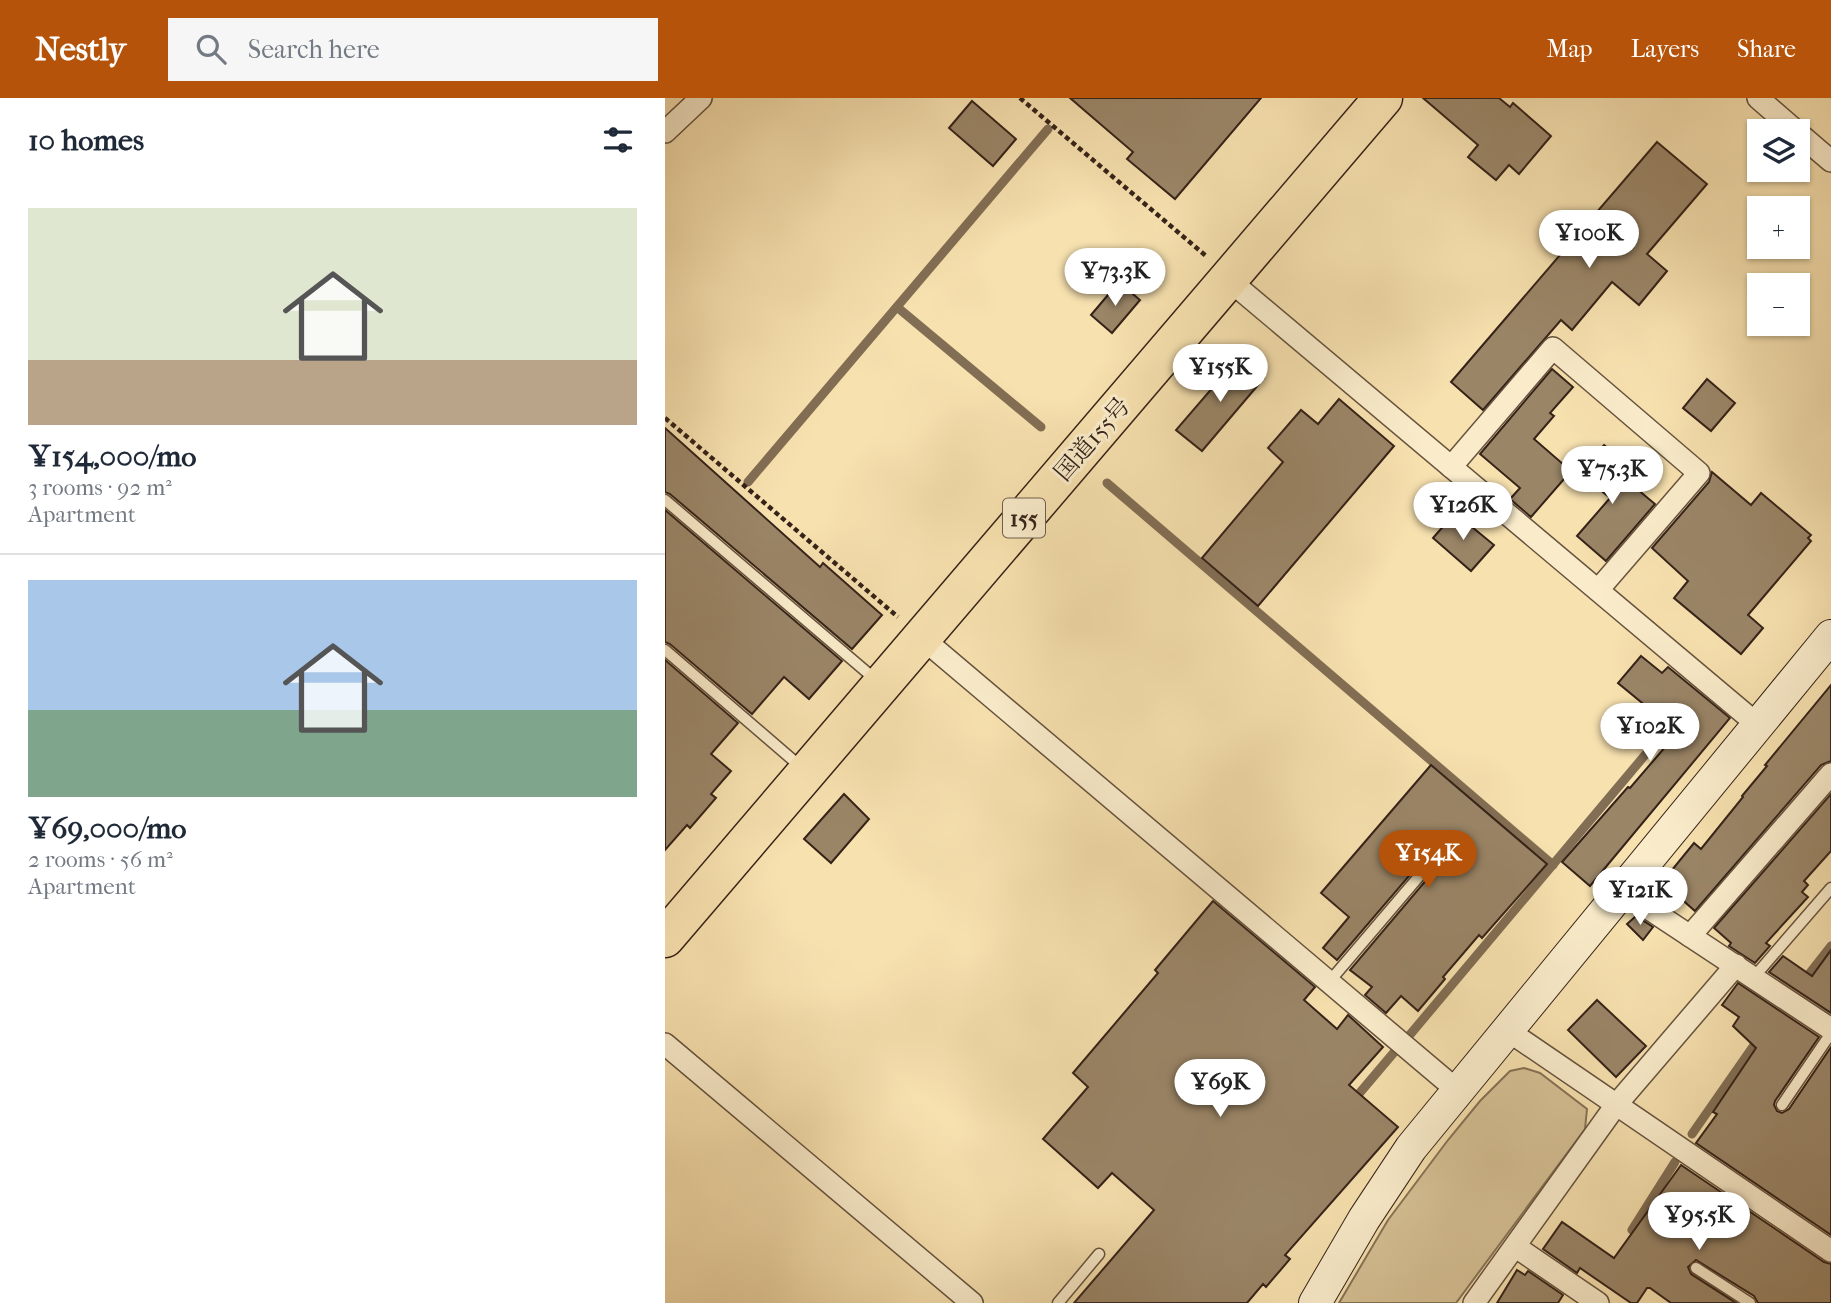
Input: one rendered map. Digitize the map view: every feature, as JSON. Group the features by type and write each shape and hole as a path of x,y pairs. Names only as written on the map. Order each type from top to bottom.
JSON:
{"highway":[{"name":"国道155号","path":"665,938 1383,98"}],"street":[{"path":"665,132 701,98"},
{"path":"1758,98 1782,119"},
{"path":"1810,143 1831,161"},
{"path":"1230,278 1758,724"},
{"path":"1451,467 1553,348 1699,473 1598,590"},
{"path":"1315,1303 1364,1219 1411,1148 1831,636"},
{"path":"922,638 1458,1091"},
{"path":"1690,936 1831,774"},
{"path":"1622,891 1831,1031"},
{"path":"1474,1303 1616,1105 1736,965"},
{"path":"1507,1030 1831,1251"},
{"path":"665,1044 972,1303"},
{"path":"1516,1247 1598,1303"}],"lane":[{"path":"665,500 881,685"},
{"path":"665,650 807,772"},
{"path":"1329,982 1444,847"},
{"path":"1754,977 1831,888"},
{"path":"1782,1105 1831,1031"},
{"path":"1058,1303 1099,1254"},
{"path":"1696,1268 1750,1303"}],"path":[{"path":"1020,98 1230,278"},
{"path":"665,418 922,638"}],"shaded area":[{"path":"1524,1068 1540,1073 1587,1109 1585,1129 1456,1303 1339,1303 1388,1220 1448,1140 1480,1101 1510,1071"}],"building":[{"path":"1070,98 1261,98 1175,199 1127,159 1133,152"},
{"path":"1423,98 1499,98 1510,107 1513,103 1551,136 1519,174 1509,165 1496,180 1468,157 1478,145"},
{"path":"972,101 1016,139 993,166 949,128"},
{"path":"1657,142 1707,184 1647,254 1667,271 1639,305 1612,282 1572,330 1561,320 1483,410 1451,382"},
{"path":"1119,282 1140,300 1112,333 1091,315"},
{"path":"1239,357 1264,378 1202,451 1176,430"},
{"path":"1552,369 1573,387 1550,413 1554,416 1534,439 1571,471 1531,517 1510,499 1520,488 1480,454"},
{"path":"1707,379 1735,403 1711,431 1683,408"},
{"path":"1339,399 1394,446 1258,606 1202,558 1283,462 1268,448 1301,410 1318,424"},
{"path":"665,428 820,567 823,563 882,615 852,649 665,492"},
{"path":"1604,445 1622,459 1613,469 1655,504 1606,561 1577,536 1610,498 1580,473"},
{"path":"1712,472 1751,505 1761,493 1811,535 1808,538 1811,541 1748,615 1763,628 1741,654 1674,598 1688,581 1652,548 1709,482"},
{"path":"665,510 842,661 809,699 784,677 752,714 665,642"},
{"path":"1455,513 1494,545 1471,571 1433,538"},
{"path":"1641,656 1662,673 1668,667 1730,718 1590,886 1562,862 1672,739 1669,736 1675,730 1618,683"},
{"path":"665,660 738,723 711,754 731,771 711,794 716,798 690,828 687,825 665,850"},
{"path":"1831,685 1831,761 1821,765 1695,911 1679,897 1670,907 1654,896 1660,890 1658,887 1694,843 1701,849"},
{"path":"1431,765 1547,864 1482,938 1479,935 1418,1011 1401,996 1386,1013 1365,995 1372,987 1350,970 1450,852 1451,844 1445,839 1438,842 1337,960 1323,948 1349,917 1321,893"},
{"path":"844,794 869,819 831,863 804,839"},
{"path":"1831,794 1831,851 1804,881 1808,885 1802,892 1808,897 1766,943 1770,946 1755,963 1729,946 1731,943 1714,928"},
{"path":"1213,901 1315,987 1304,1000 1337,1029 1348,1015 1383,1047 1349,1085 1398,1127 1285,1255 1290,1259 1266,1287 1263,1284 1247,1303 1074,1303 1154,1210 1112,1173 1098,1188 1043,1139 1088,1087 1073,1073 1158,973 1155,970"},
{"path":"1636,916 1653,927 1643,940 1627,924"},
{"path":"1831,950 1831,1013 1769,972 1783,956 1812,976"},
{"path":"1738,983 1819,1037 1775,1101 1777,1111 1782,1113 1789,1109 1831,1047 1831,1235 1696,1143 1717,1114 1713,1112 1756,1048 1733,1026 1739,1017 1722,1005"},
{"path":"1597,1000 1646,1046 1616,1077 1568,1030"},
{"path":"1681,1165 1824,1262 1831,1264 1831,1303 1758,1303 1754,1296 1696,1260 1688,1267 1691,1274 1736,1303 1671,1303 1647,1288 1637,1303 1631,1303 1580,1268 1577,1273 1543,1249 1562,1222 1614,1258"},
{"path":"1517,1270 1525,1275 1528,1271 1563,1295 1558,1303 1497,1303"}],"waterway":[{"path":"748,482 1048,129"},
{"path":"897,307 1041,427"},
{"path":"1107,483 1553,865"},
{"path":"1408,1037 1677,717"},
{"path":"1802,983 1831,946"},
{"path":"1692,1134 1759,1038"},
{"path":"1352,1102 1396,1050"},
{"path":"1642,1237 1632,1230 1675,1162"},
{"path":"1680,1263 1738,1303"}]}
